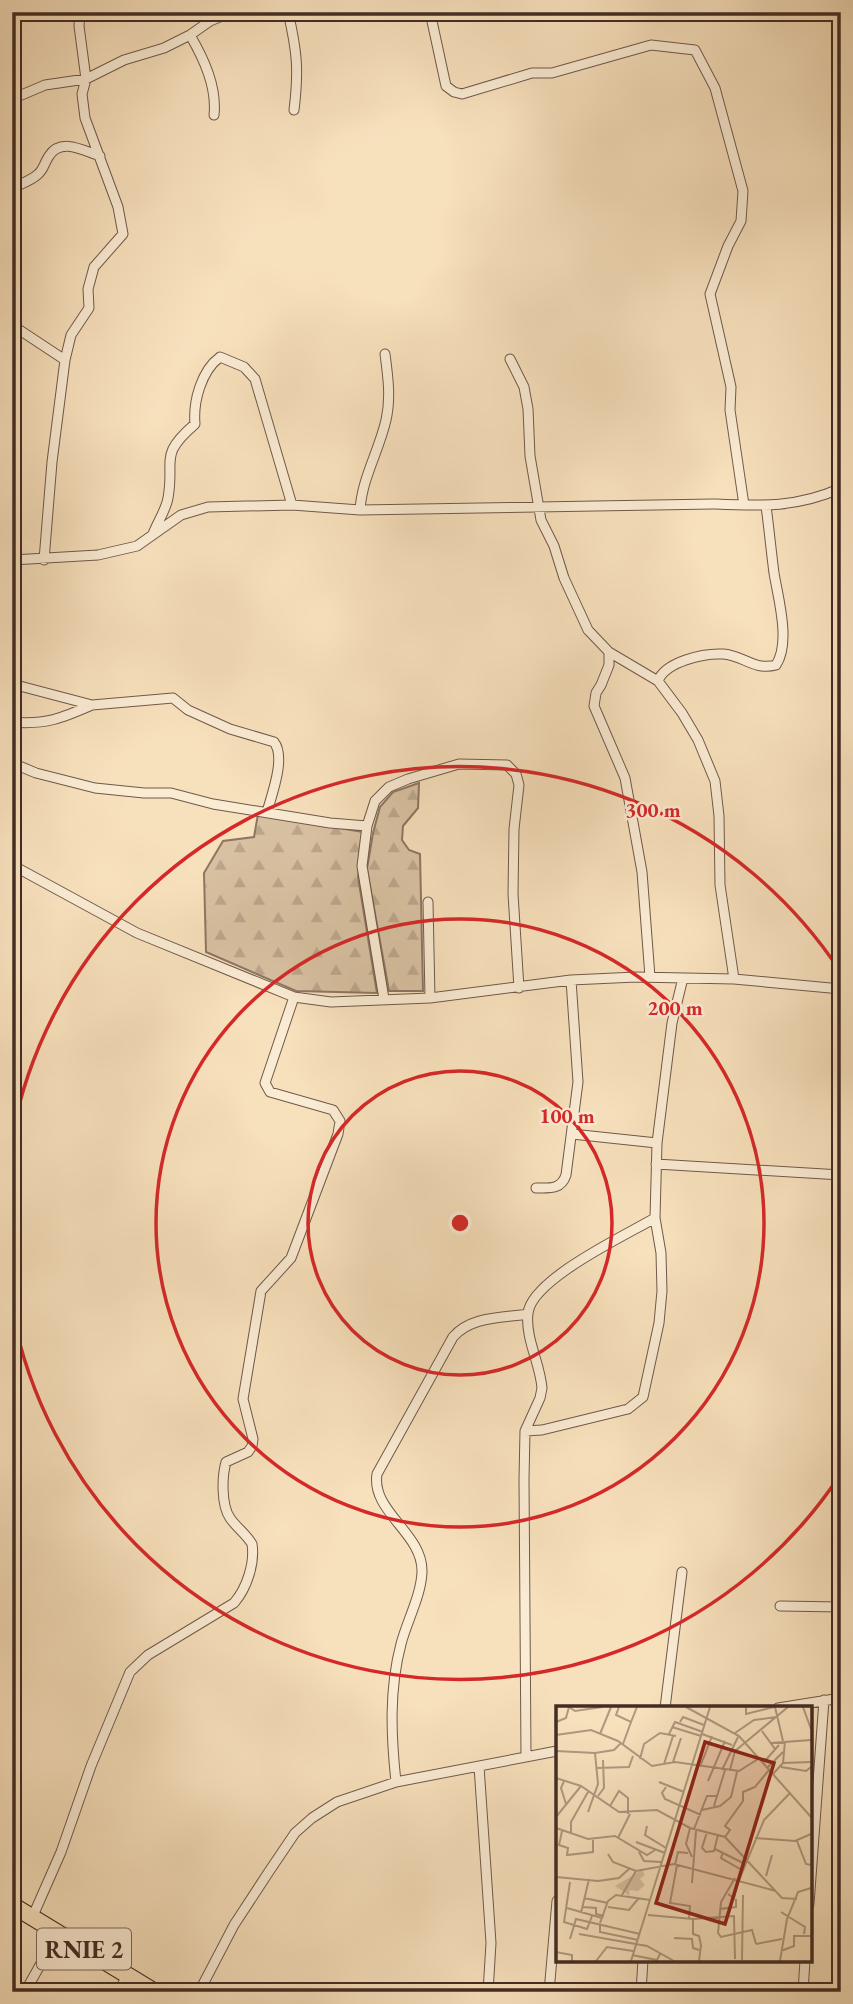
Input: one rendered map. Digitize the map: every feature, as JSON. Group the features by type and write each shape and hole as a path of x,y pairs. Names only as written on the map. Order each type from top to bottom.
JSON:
{"highway":[{"name":"RNIE 2","path":"12,1905 155,1992"}],"street":[{"path":"44,560 52,462 65,360 71,335 89,308 88,289 94,267 123,234 118,207 85,118 82,94 86,79 79,26 80,12"},
{"path":"12,99 45,85 86,79 124,60 164,48 190,35 210,17 232,12"},
{"path":"288,12 299,74 294,110"},
{"path":"430,12 446,86 462,94 532,74 552,73 651,45 695,50 715,88 743,191 741,221 728,246 710,294 731,387 730,410 744,505"},
{"path":"190,35 205,61 215,107 214,116"},
{"path":"12,189 37,176 49,155 59,146 68,145 100,156"},
{"path":"12,325 65,360"},
{"path":"360,510 365,479 380,440 389,403 385,354"},
{"path":"152,536 168,499 169,458 178,439 195,424 194,408 201,385 211,363 220,357 244,367 255,379 292,505"},
{"path":"510,359 524,387 528,409 529,446 541,520 554,545 564,578 588,630 609,652 658,681 688,722 715,781 719,816 720,885 734,979"},
{"path":"12,560 98,555 137,546 181,515 208,507 292,505 360,510 538,506 766,506 788,505 820,497 841,488"},
{"path":"658,681 661,673 680,663 711,655 723,654 760,667 776,665 781,658 783,618 774,576 766,506"},
{"path":"609,652 609,665 596,692 594,706 625,778 642,872 650,977"},
{"path":"12,669 16,685 12,710"},
{"path":"16,685 92,705"},
{"path":"12,722 36,724 67,716 92,705 173,698 188,710 230,729 274,742 279,756 267,812"},
{"path":"12,763 36,773 95,788 171,793 213,804 330,823 367,826"},
{"path":"384,999 362,866 367,826 375,801 389,787 459,764 507,765 516,774 519,785 514,829 513,894 519,988"},
{"path":"12,865 137,933 294,998 331,1002 430,998 571,980 650,977 734,979 841,989"},
{"path":"428,902 430,998"},
{"path":"525,1431 542,1430 628,1409 643,1396 659,1323 662,1291 661,1253 655,1218 657,1143 672,1023 683,978"},
{"path":"536,1188 557,1188 564,1182 578,1082 571,980"},
{"path":"33,1918 130,1672 148,1655 234,1603 242,1594 252,1563 252,1544 228,1516 223,1471 226,1462 247,1452 252,1446 253,1438 243,1399 261,1292 291,1258 338,1134 340,1121 333,1111 270,1093 266,1088 265,1083 294,998"},
{"path":"572,1134 657,1143"},
{"path":"656,1164 841,1175"},
{"path":"526,1756 525,1431 542,1388 528,1314 536,1295 562,1271 655,1218"},
{"path":"396,1782 392,1746 394,1676 422,1572 416,1549 376,1492 377,1474 453,1337 462,1327 475,1322 528,1314"},
{"path":"665,1706 682,1572"},
{"path":"780,1606 841,1607"},
{"path":"790,1706 841,1698"},
{"path":"811,1877 824,1700"},
{"path":"199,1992 234,1925 295,1833 312,1818 337,1802 396,1782 556,1751"},
{"path":"479,1766 491,1943 488,1992"},
{"path":"549,1992 556,1912"},
{"path":"25,1992 58,1933"},
{"path":"641,1992 643,1962"},
{"path":"803,1992 805,1962"},
{"path":"119,1992 127,1975"}],"green space":[{"path":"419,783 418,808 403,826 402,840 409,850 420,854 423,991 389,991 367,869 380,807 393,792"},
{"path":"258,814 363,832 358,877 377,993 296,991 206,952 204,873 223,841 254,837"}]}
